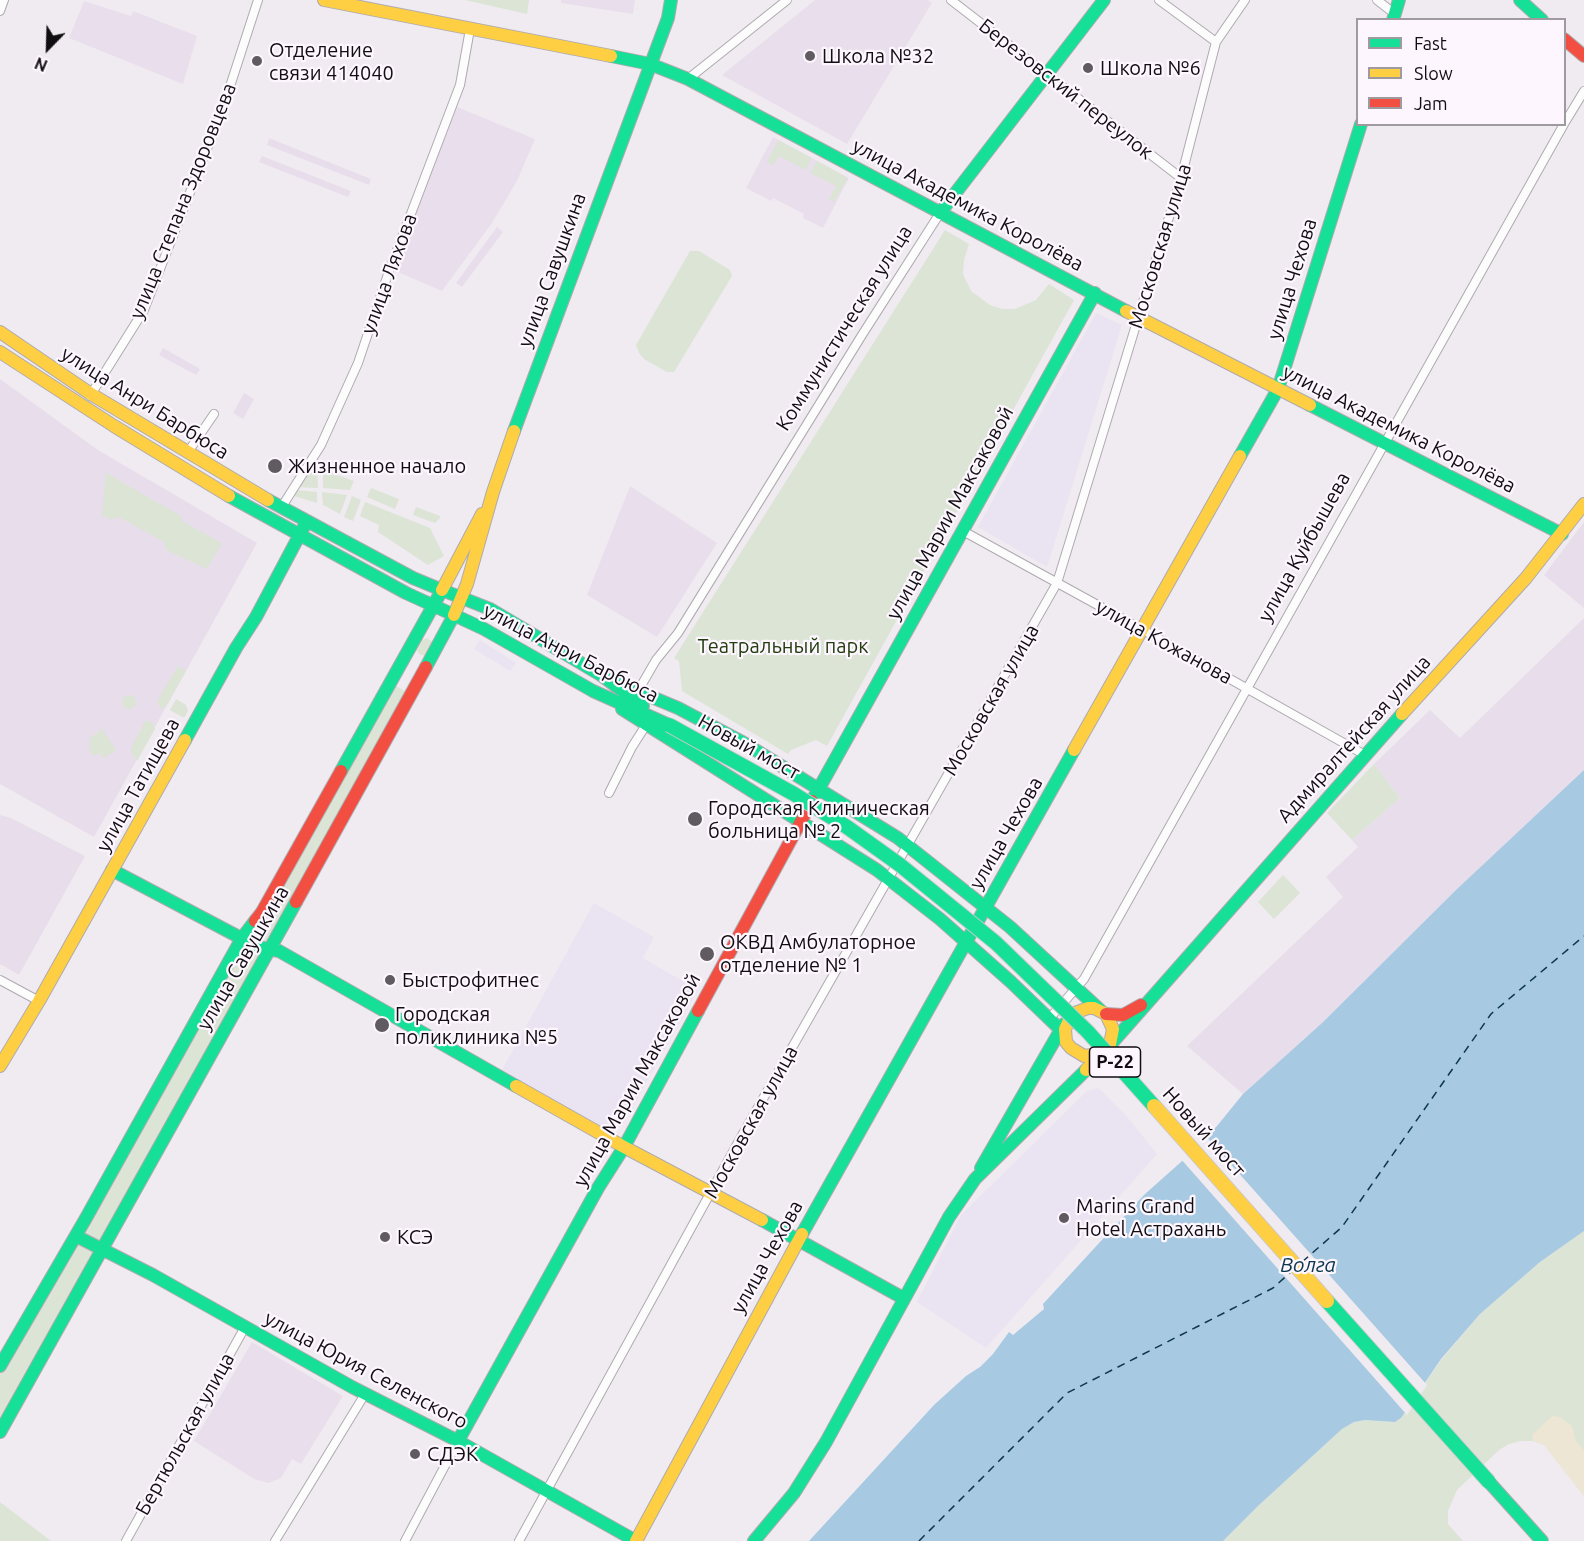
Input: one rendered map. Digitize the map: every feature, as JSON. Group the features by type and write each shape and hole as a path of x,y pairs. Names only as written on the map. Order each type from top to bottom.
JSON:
{"main road":[{"name":"улица Академика Королёва","path":"324,0 650,63 688,79 1095,293 1138,318 1562,534"},
{"name":"улица Савушкина","path":"0,1432 412,695 454,615 474,562 493,492 540,360 668,18 670,0"},
{"name":"Коммунистическая улица","path":"940,213 1104,0"},
{"path":"1394,17 1399,0"},
{"path":"1520,0 1540,18"},
{"path":"1566,41 1584,56"},
{"name":"улица Чехова","path":"636,1541 799,1239 1278,389 1359,126"},
{"name":"улица Марии Максаковой","path":"458,1441 598,1188 624,1147 819,788 1095,293"},
{"name":"улица Анри Барбюса","path":"0,332 92,394 281,508 413,578 490,609 601,675 669,725"},
{"name":"улица Анри Барбюса","path":"0,352 83,407 246,507 434,606 484,629 594,691 669,725"},
{"name":"улица Савушкина","path":"0,1366 76,1236 242,938 262,912 389,682 434,606 493,492"},
{"name":"Адмиралтейская улица","path":"975,1179 1108,1047 1365,755 1526,578 1584,504"},
{"name":"улица Татищева","path":"0,1066 39,1001 236,648 256,617 307,521"},
{"path":"601,675 678,708 744,743 908,846 986,907 1103,1012 1113,1029 1108,1047 1091,1056 1076,1053 1066,1042 1064,1027"},
{"path":"389,682 412,695"},
{"path":"594,691 877,870 940,919 1049,1019 1064,1027"},
{"name":"Новый мост","path":"669,725 794,794 847,827 900,865 996,943 1088,1032 1542,1541"},
{"path":"112,870 242,938 269,950 279,951 624,1147 799,1239 903,1298"},
{"path":"754,1541 794,1493 826,1442 949,1217 975,1179 1064,1027 1081,1009 1094,1008 1123,1015 1138,1008 1152,997"},
{"name":"улица Юрия Селенского","path":"76,1236 153,1275 365,1394 458,1441 636,1541"}],"street":[{"path":"0,11 4,0"},
{"name":"улица Степана Здоровцева","path":"83,407 144,310 223,108 258,0"},
{"path":"688,79 787,0"},
{"name":"Березовский переулок","path":"951,0 1181,178"},
{"path":"1159,0 1216,42"},
{"name":"Московская улица","path":"519,1541 740,1139 1057,583 1181,178 1216,42 1245,0"},
{"path":"1377,0 1394,17"},
{"name":"улица Ляхова","path":"281,508 321,445 358,363 388,273 460,86 470,30"},
{"name":"улица Куйбышева","path":"1566,121 1584,91"},
{"name":"улица Куйбышева","path":"1049,1019 1077,989 1248,689 1563,126"},
{"name":"Коммунистическая улица","path":"638,691 656,660 678,633 862,334 940,213"},
{"path":"188,452 213,414"},
{"name":"улица Кожанова","path":"963,531 1365,755"},
{"path":"609,793 646,725"},
{"path":"0,980 39,1001"},
{"name":"Бертюльская улица","path":"126,1541 245,1327"},
{"path":"275,1541 365,1394"},
{"name":"улица Марии Максаковой","path":"405,1541 458,1441"}],"shaded area":[{"path":"561,0 635,0 633,14 561,3"},
{"path":"815,0 928,0 932,3 847,144 722,75"},
{"path":"84,1 131,16 133,11 197,36 183,84 69,38"},
{"path":"457,107 535,139 517,181 492,223 442,291 393,270"},
{"path":"773,137 849,178 823,228 803,218 804,214 773,198 771,201 746,188"},
{"path":"269,138 371,179 369,185 267,145"},
{"path":"262,156 351,191 348,197 259,162"},
{"path":"497,227 503,232 462,287 456,283"},
{"path":"1096,313 1122,325 1047,567 978,527"},
{"path":"163,348 200,369 196,375 159,355"},
{"path":"0,379 98,450 257,543 94,837 0,784"},
{"path":"244,393 254,399 243,419 233,413"},
{"path":"630,486 717,543 657,637 587,595"},
{"path":"1584,522 1584,608 1544,575"},
{"path":"1584,618 1584,770 1457,889 1322,1023 1243,1094 1187,1046 1343,897 1326,877 1358,847 1352,840 1400,798 1374,764 1430,710 1460,738"},
{"path":"480,640 516,663 510,671 474,649"},
{"path":"0,815 11,818 85,856 19,975 0,964"},
{"path":"594,903 654,937 643,958 698,990 622,1126 609,1132 502,1070"},
{"path":"1099,1088 1128,1118 1157,1154 986,1348 917,1302 961,1215 1087,1091"},
{"path":"252,1342 343,1396 301,1464 292,1459 281,1478 269,1483 254,1479 194,1441"}],"green space":[{"path":"465,0 529,0 527,14"},
{"path":"778,140 812,158 806,170 779,156 773,165 767,162"},
{"path":"817,161 848,178 834,202 829,199 836,186 810,173"},
{"name":"Театральный парк","path":"945,230 969,244 963,274 971,291 990,305 1002,309 1015,309 1036,300 1049,284 1074,300 827,746 816,740 791,750 788,754 682,691 679,661 674,658"},
{"path":"690,251 699,251 730,270 732,276 674,372 667,372 644,359 636,345"},
{"path":"309,468 317,469 318,488 296,487"},
{"path":"323,470 354,481 350,490 323,488"},
{"path":"106,473 181,516 182,521 222,543 207,569 166,550 164,542 119,517 111,520 102,515"},
{"path":"371,488 399,499 395,509 367,497"},
{"path":"296,490 317,492 317,503 294,496"},
{"path":"322,492 347,495 340,514 323,505"},
{"path":"352,496 361,500 353,521 344,517"},
{"path":"365,502 430,528 444,556 428,565 378,532 379,525 360,516"},
{"path":"416,507 440,516 440,518 435,523 413,515"},
{"path":"427,638 433,642 425,656 419,654 417,650 422,640"},
{"path":"178,666 186,671 166,707 160,708 157,701"},
{"path":"389,682 412,695 0,1432 0,1366"},
{"path":"129,695 134,697 136,702 134,707 129,709 124,707 122,702 124,697"},
{"path":"176,699 186,705 188,711 184,718 170,710"},
{"path":"146,720 153,723 155,729 137,761 130,750"},
{"path":"102,729 116,750 104,758 101,754 93,755 89,749 90,738"},
{"path":"1374,764 1400,798 1352,840 1327,813"},
{"path":"1283,875 1300,893 1274,919 1258,902"},
{"path":"1584,1231 1584,1496 1544,1445 1533,1441 1521,1441 1499,1450 1457,1490 1448,1511 1448,1524 1463,1541 1223,1541 1342,1429 1354,1422 1365,1420 1395,1422 1401,1418 1441,1360 1480,1314 1540,1262"},
{"path":"0,1502 51,1541 0,1541"}],"sand":[{"path":"1552,1416 1560,1417 1572,1426 1576,1441 1584,1450 1584,1496 1544,1445 1533,1441 1532,1435"}],"water":[{"name":"Волга","path":"1584,770 1584,1231 1540,1262 1480,1314 1441,1359 1401,1418 1395,1422 1365,1420 1354,1422 1342,1429 1223,1541 809,1541 934,1405 966,1376 980,1367 1009,1332 1013,1335 1044,1309 1043,1304 1100,1242 1145,1194 1217,1126 1243,1094 1322,1023 1457,889"}],"pier":[{"path":"1204,1134 1427,1385 1407,1415 1180,1158"}],"ferry route":[{"path":"1302,1262 1342,1227 1491,1014 1584,936"},
{"path":"919,1541 1067,1393 1273,1288 1292,1271"}],"traffic: fast":[{"path":"514,431 668,18 671,0"},
{"path":"940,213 1104,0"},
{"path":"1394,18 1399,0"},
{"path":"1520,0 1540,18"},
{"path":"611,56 650,64 688,79 1126,311"},
{"path":"1240,456 1278,389 1360,126"},
{"path":"812,801 1095,293"},
{"path":"1310,405 1562,534"},
{"path":"229,496 406,593 454,615"},
{"path":"268,500 413,578 442,590"},
{"path":"185,740 236,648 256,617 307,521"},
{"path":"341,771 442,590 490,609 601,675 643,706"},
{"path":"426,667 454,615 484,629 593,691 669,725"},
{"path":"618,683 678,708 744,743 898,838 1010,927 1100,1010"},
{"path":"622,709 877,870 940,919 1065,1034"},
{"path":"1111,1044 1402,714"},
{"path":"669,725 794,794 847,827 900,865 996,943 1088,1032 1154,1106"},
{"path":"802,1234 1074,750"},
{"path":"112,870 258,947 279,951 516,1086"},
{"path":"0,1432 296,902"},
{"path":"0,1366 86,1218 242,938 255,921"},
{"path":"458,1441 698,1011"},
{"path":"981,1168 1064,1024"},
{"path":"754,1541 794,1493 826,1442 949,1217 975,1179 1086,1070"},
{"path":"762,1220 903,1298"},
{"path":"76,1236 153,1275 352,1387 458,1441 636,1541"},
{"path":"1327,1301 1489,1482"},
{"path":"1489,1482 1542,1541"}],"traffic: slow":[{"path":"324,0 611,56"},
{"path":"1126,311 1310,405"},
{"path":"0,332 91,394 268,500"},
{"path":"0,352 114,426 229,496"},
{"path":"454,615 467,584 493,492 514,431"},
{"path":"1074,750 1240,456"},
{"path":"1402,714 1526,578 1584,504"},
{"path":"442,590 482,514"},
{"path":"0,1066 39,1001 185,740"},
{"path":"1086,1070 1105,1050 1110,1044 1113,1029 1106,1014 1094,1008 1072,1014 1065,1029 1066,1042 1071,1048 1084,1056 1099,1054 1105,1050"},
{"path":"516,1086 624,1147 762,1220"},
{"path":"1154,1106 1327,1301"},
{"path":"636,1541 802,1234"}],"traffic: jam":[{"path":"1566,41 1584,56"},
{"path":"296,902 426,667"},
{"path":"255,921 341,771"},
{"path":"698,1011 812,801"},
{"path":"1106,1014 1123,1015 1141,1005"}],"place":[{"name":"Школа №32","path":"810,56"},
{"name":"Отделение связи 414040","path":"257,61"},
{"name":"Школа №6","path":"1088,68"},
{"name":"Жизненное начало","path":"275,466"},
{"name":"Городская Клиническая больница № 2","path":"695,819"},
{"name":"ОКВД Амбулаторное отделение № 1","path":"707,954"},
{"name":"Быстрофитнес","path":"390,980"},
{"name":"Городская поликлиника №5","path":"382,1025"},
{"name":"Marins Grand Hotel Астрахань","path":"1064,1218"},
{"name":"КСЭ","path":"385,1237"},
{"name":"СДЭК","path":"415,1454"}]}
